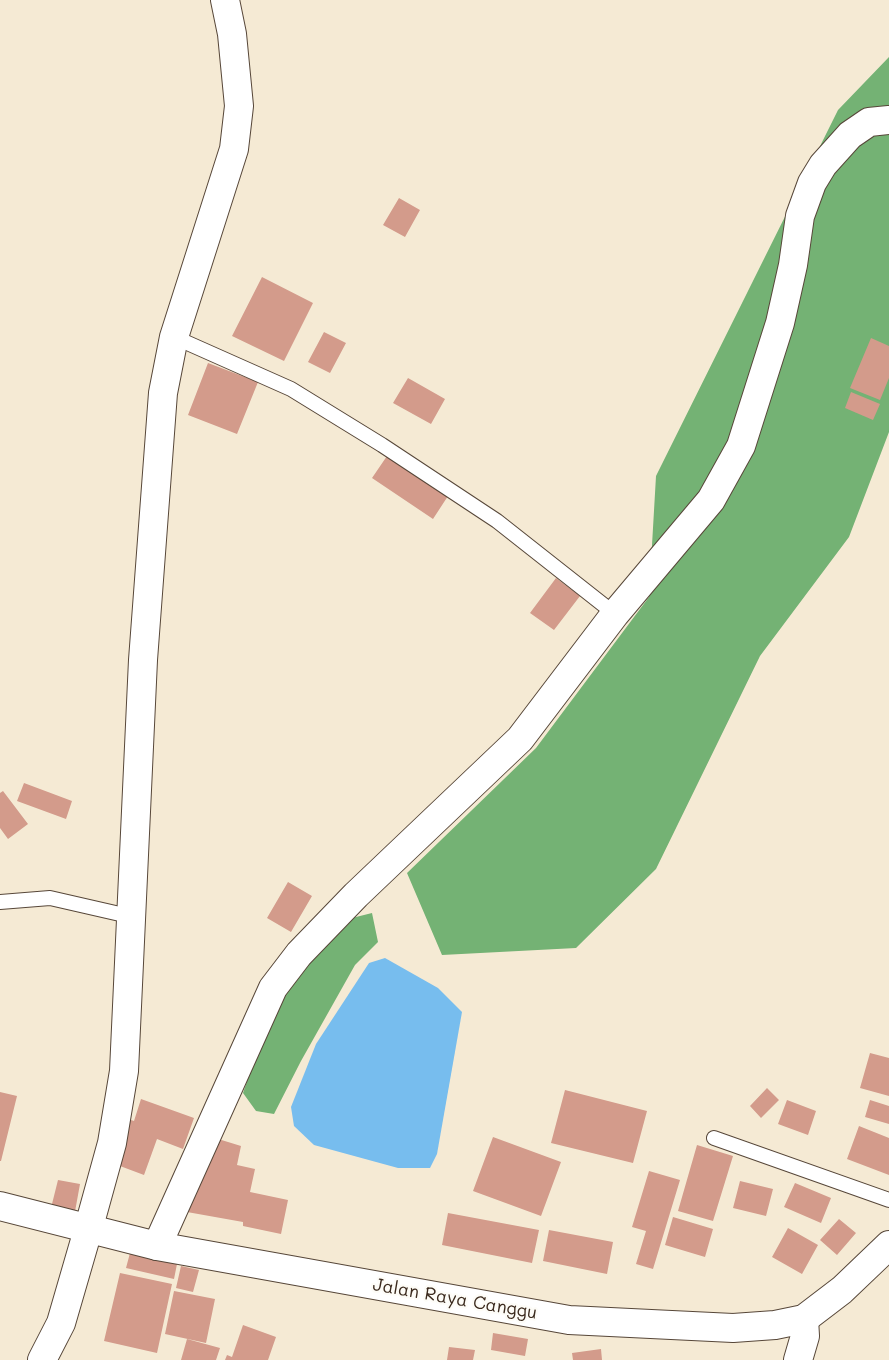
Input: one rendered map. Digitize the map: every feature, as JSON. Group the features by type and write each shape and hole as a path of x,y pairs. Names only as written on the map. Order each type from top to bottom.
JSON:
{"street":[{"path":"42,1360 61,1323 88,1230 112,1143 124,1071 133,917 143,660 163,393 174,337 234,149 239,106 232,34 225,0"},
{"path":"157,1246 273,988 299,954 356,895 520,739 615,614 711,500 741,446 786,302 800,216 812,183 824,165 850,135 869,122 889,120"},
{"name":"Jalan Raya Canggu","path":"0,1206 88,1230 157,1246 569,1320 733,1328 776,1325 804,1319 842,1290 889,1245"},
{"path":"798,1360 804,1336 804,1319"}],"lane":[{"path":"174,337 291,388 382,445 497,521 615,614"},
{"path":"0,902 50,898 133,917"},
{"path":"714,1138 889,1200"}],"green space":[{"path":"889,57 889,432 849,537 760,656 656,869 576,948 442,955 407,873 536,748 649,597 656,476 838,110"},
{"path":"372,913 378,942 355,965 301,1061 274,1114 256,1111 243,1093 263,1034 298,971 348,919"}],"water":[{"path":"385,958 438,988 462,1012 437,1154 430,1168 398,1168 314,1145 294,1126 291,1107 316,1044 369,963"}],"building":[{"path":"399,198 420,210 405,237 383,225"},
{"path":"262,277 313,303 284,361 232,336"},
{"path":"324,332 346,343 330,373 308,362"},
{"path":"871,338 889,346 889,378 880,400 850,388"},
{"path":"208,363 258,382 237,434 188,415"},
{"path":"408,378 445,399 431,424 393,403"},
{"path":"851,392 880,404 873,420 845,408"},
{"path":"387,456 448,496 433,519 372,478"},
{"path":"556,578 580,596 554,630 530,613"},
{"path":"24,783 72,801 66,819 17,801"},
{"path":"3,791 28,824 8,839 0,828 0,793"},
{"path":"288,882 312,896 291,932 267,918"},
{"path":"870,1053 889,1058 889,1096 860,1088"},
{"path":"767,1088 779,1100 761,1118 750,1106"},
{"path":"565,1090 647,1111 633,1163 551,1143"},
{"path":"0,1092 17,1096 1,1161 0,1161"},
{"path":"141,1099 194,1118 183,1149 157,1139 144,1175 112,1163 128,1119 134,1121"},
{"path":"787,1100 816,1111 808,1135 778,1124"},
{"path":"870,1100 889,1106 889,1124 865,1117"},
{"path":"859,1126 889,1138 889,1175 847,1159"},
{"path":"493,1137 561,1162 541,1216 473,1191"},
{"path":"215,1138 241,1146 237,1165 255,1169 250,1192 288,1200 281,1234 243,1226 243,1222 187,1212"},
{"path":"697,1145 733,1156 713,1221 678,1211"},
{"path":"649,1171 680,1180 653,1269 636,1264 646,1231 632,1227"},
{"path":"58,1180 80,1184 74,1217 50,1212"},
{"path":"740,1181 773,1189 766,1216 733,1208"},
{"path":"795,1183 831,1198 821,1223 784,1207"},
{"path":"448,1213 539,1230 532,1263 442,1245"},
{"path":"673,1217 713,1229 705,1257 665,1245"},
{"path":"839,1219 856,1233 837,1255 820,1240"},
{"path":"788,1228 818,1245 802,1274 772,1257"},
{"path":"549,1230 613,1242 607,1274 543,1261"},
{"path":"130,1253 177,1264 174,1279 126,1268"},
{"path":"181,1266 199,1270 193,1292 176,1288"},
{"path":"120,1273 172,1284 157,1353 104,1341"},
{"path":"174,1291 215,1299 206,1343 165,1334"},
{"path":"243,1325 276,1337 268,1360 225,1360 227,1355 232,1357"},
{"path":"493,1333 528,1339 525,1356 491,1350"},
{"path":"187,1339 220,1348 216,1360 181,1360"},
{"path":"449,1347 475,1350 473,1360 447,1360"},
{"path":"601,1349 602,1360 573,1360 572,1353"}]}
